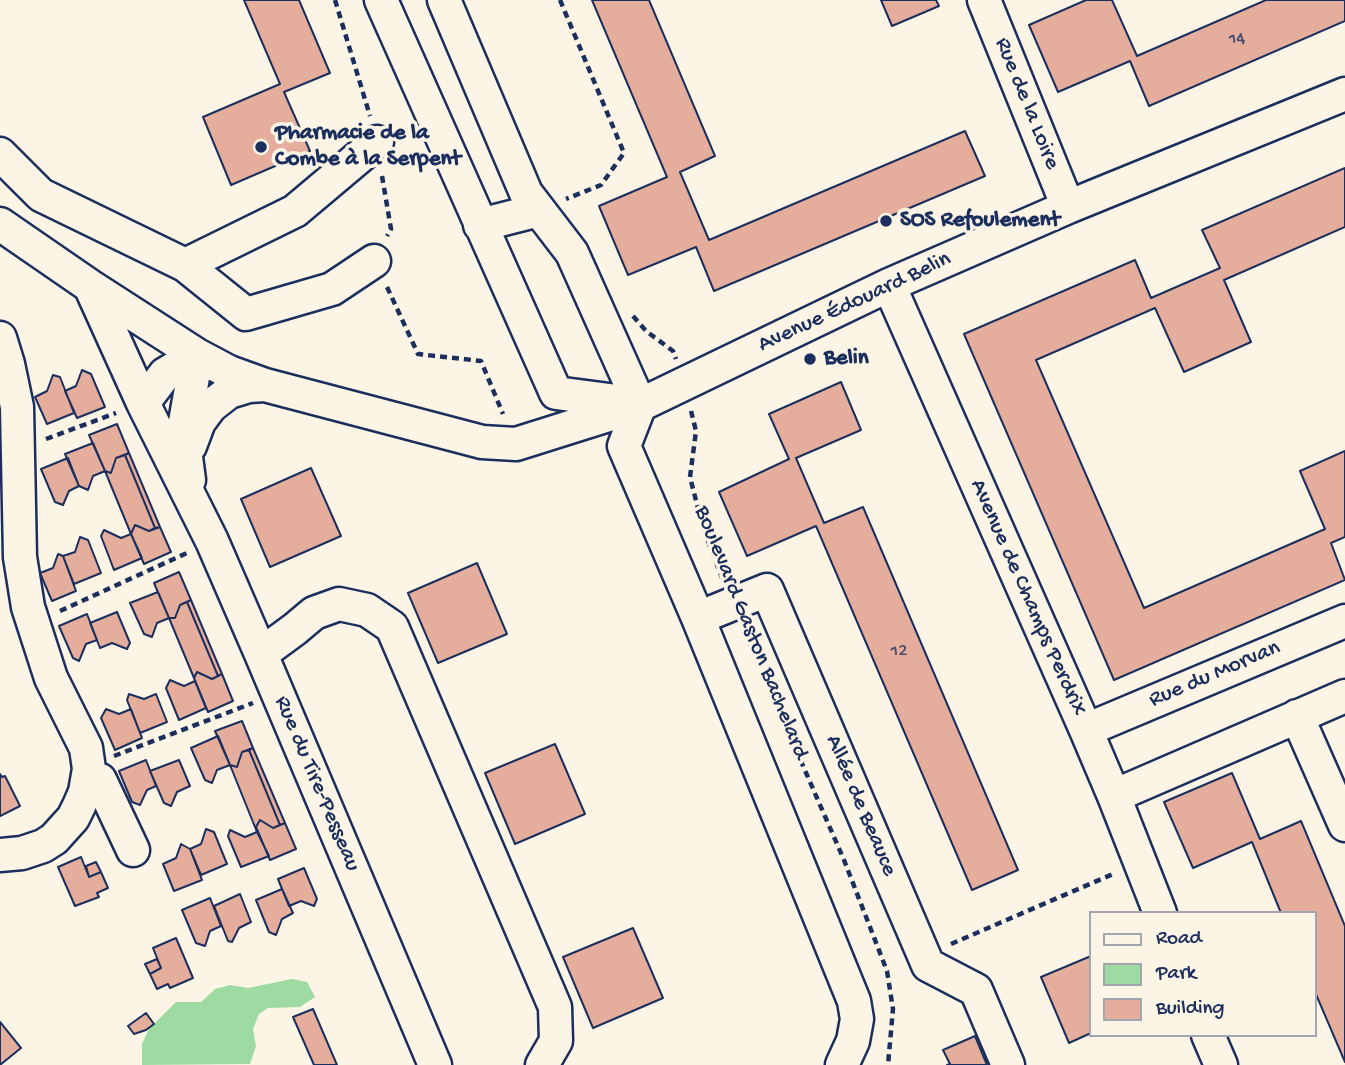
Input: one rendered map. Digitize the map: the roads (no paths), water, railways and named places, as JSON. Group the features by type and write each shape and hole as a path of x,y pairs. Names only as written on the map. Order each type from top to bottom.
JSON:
{"street":[{"path":"382,0 556,393 640,405"},
{"path":"444,0 526,192 547,207 572,253 640,405"},
{"name":"Rue de la Loire","path":"984,0 1068,207"},
{"name":"Avenue Édouard Belin","path":"265,385 482,442 516,444 640,405 888,285 1068,207 1345,94"},
{"path":"185,265 295,211 377,142"},
{"path":"0,153 41,195 185,265 246,314 332,289 374,261"},
{"path":"481,225 547,207"},
{"path":"0,224 197,355 229,372 265,385"},
{"name":"Avenue de Champs Perdrix","path":"888,285 1086,730 1159,911"},
{"name":"Rue du Tire-Pesseau","path":"90,286 143,402 212,541 435,1065"},
{"path":"0,338 17,407 18,522 20,557 28,607 51,678 82,737 89,769 79,806 54,839 22,853 0,855"},
{"path":"143,402 165,374 197,355"},
{"name":"Rue du Tire-Pesseau","path":"193,506 186,457 185,422 197,355"},
{"name":"Rue du Tire-Pesseau","path":"186,457 199,422 211,406 229,392 265,385"},
{"name":"Boulevard Gaston Bachelard","path":"640,405 624,446 698,618 854,1001 857,1019 853,1041 842,1065"},
{"name":"Allée de Beauce","path":"698,618 767,590 928,965 976,990 1008,1065"},
{"path":"261,654 314,613 339,604 367,610 392,627 555,1007 555,1041 542,1065"},
{"name":"Rue du Morvan","path":"1086,730 1345,621"},
{"path":"1114,796 1345,696"},
{"path":"1297,716 1345,825"},
{"path":"89,769 100,780 133,850"}],"place":[{"name":"Pharmacie de la Combe à la Serpent","path":"261,147"},
{"name":"SOS Refoulement","path":"886,221"},
{"name":"Belin","path":"810,359"}]}
